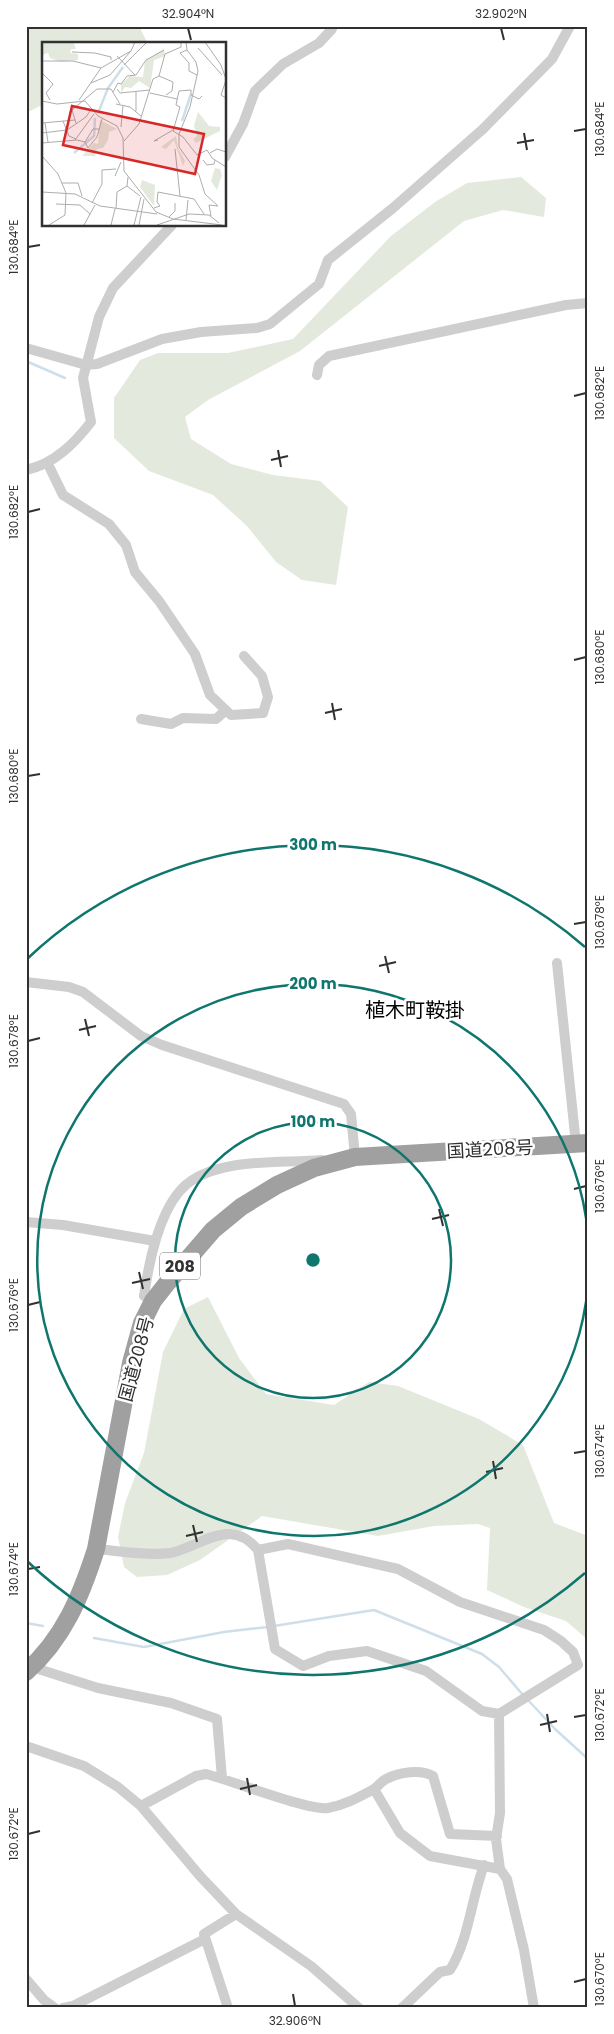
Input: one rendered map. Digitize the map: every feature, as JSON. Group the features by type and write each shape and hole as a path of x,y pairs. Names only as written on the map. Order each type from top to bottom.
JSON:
{"highway":[{"name":"国道208号","path":"29,1669 58,1638 74,1610 96,1549 132,1363 142,1323 154,1301 185,1259 206,1237 241,1207 277,1185 314,1168 355,1156 582,1144"}],"street":[{"path":"226,155 243,124 255,91 283,64 320,44 332,29 332,26"},
{"path":"26,348 86,365 97,364 162,339 201,332 257,328 270,324 319,284 328,260 393,208 482,129 552,59 570,26"},
{"path":"26,470 59,456 76,441 91,422 83,388 86,365 99,317 113,288 171,226"},
{"path":"317,374 319,365 329,356 566,305 588,303"},
{"path":"46,462 63,495 109,524 126,544 135,572 159,601 195,654 210,695 231,715 263,713 268,697 262,676 244,656"},
{"path":"141,719 171,724 183,718 216,718 226,710"},
{"path":"557,963 582,1144"},
{"path":"26,982 69,987 83,992 141,1036 162,1045 344,1104 352,1114 355,1156 245,1164 193,1179 181,1192 166,1216 155,1241 149,1262 144,1296 154,1301"},
{"path":"26,1222 63,1225 155,1241"},
{"path":"96,1549 170,1552 222,1534 241,1536 250,1541 258,1550 275,1649 303,1666 330,1656 367,1651 426,1672 482,1711 499,1714 578,1665 573,1652 561,1641 544,1630 460,1602 398,1568 288,1544 258,1550"},
{"path":"29,1669 98,1688 171,1703 217,1719 222,1778"},
{"path":"499,1714 500,1813 497,1836 500,1869 507,1879 524,1950 534,2008"},
{"path":"26,1746 84,1766 118,1787 141,1806 200,1876 236,1914 311,1966 359,2008"},
{"path":"141,1806 196,1776 206,1774 297,1802 326,1808 352,1802 374,1790 385,1779 411,1773 426,1772 433,1776 450,1834 497,1836"},
{"path":"374,1790 400,1833 430,1856 500,1869"},
{"path":"402,2008 440,1972 450,1970 461,1953 475,1889 484,1865"},
{"path":"228,2008 204,1934 212,1927 236,1914"},
{"path":"63,2008 73,2006 205,1939"},
{"path":"26,1978 44,2000 55,2008"}],"shaded area":[{"path":"26,26 139,26 147,42 42,42 42,105 26,113"},
{"path":"521,177 546,198 544,217 503,210 464,221 300,351 208,400 185,417 191,439 231,464 273,475 320,481 348,507 336,585 302,580 276,562 247,526 213,495 149,471 114,438 114,398 140,360 158,353 228,353 293,339 391,236 435,202 467,183"},
{"path":"208,1297 239,1358 266,1394 334,1405 369,1382 398,1386 479,1419 523,1445 554,1523 588,1536 588,1640 566,1621 524,1607 487,1590 490,1528 478,1524 434,1526 378,1536 262,1516 200,1560 167,1575 137,1577 124,1567 118,1537 125,1503 144,1453 163,1352 184,1309"}],"waterway":[{"path":"26,361 65,378"},
{"path":"274,1626 374,1610 482,1654 499,1667 523,1695"},
{"path":"26,1623 43,1626"},
{"path":"94,1638 144,1647 224,1632 268,1627"},
{"path":"527,1699 555,1729 588,1759"}],"district":[{"name":"植木町鞍掛","path":"415,1010"}]}
